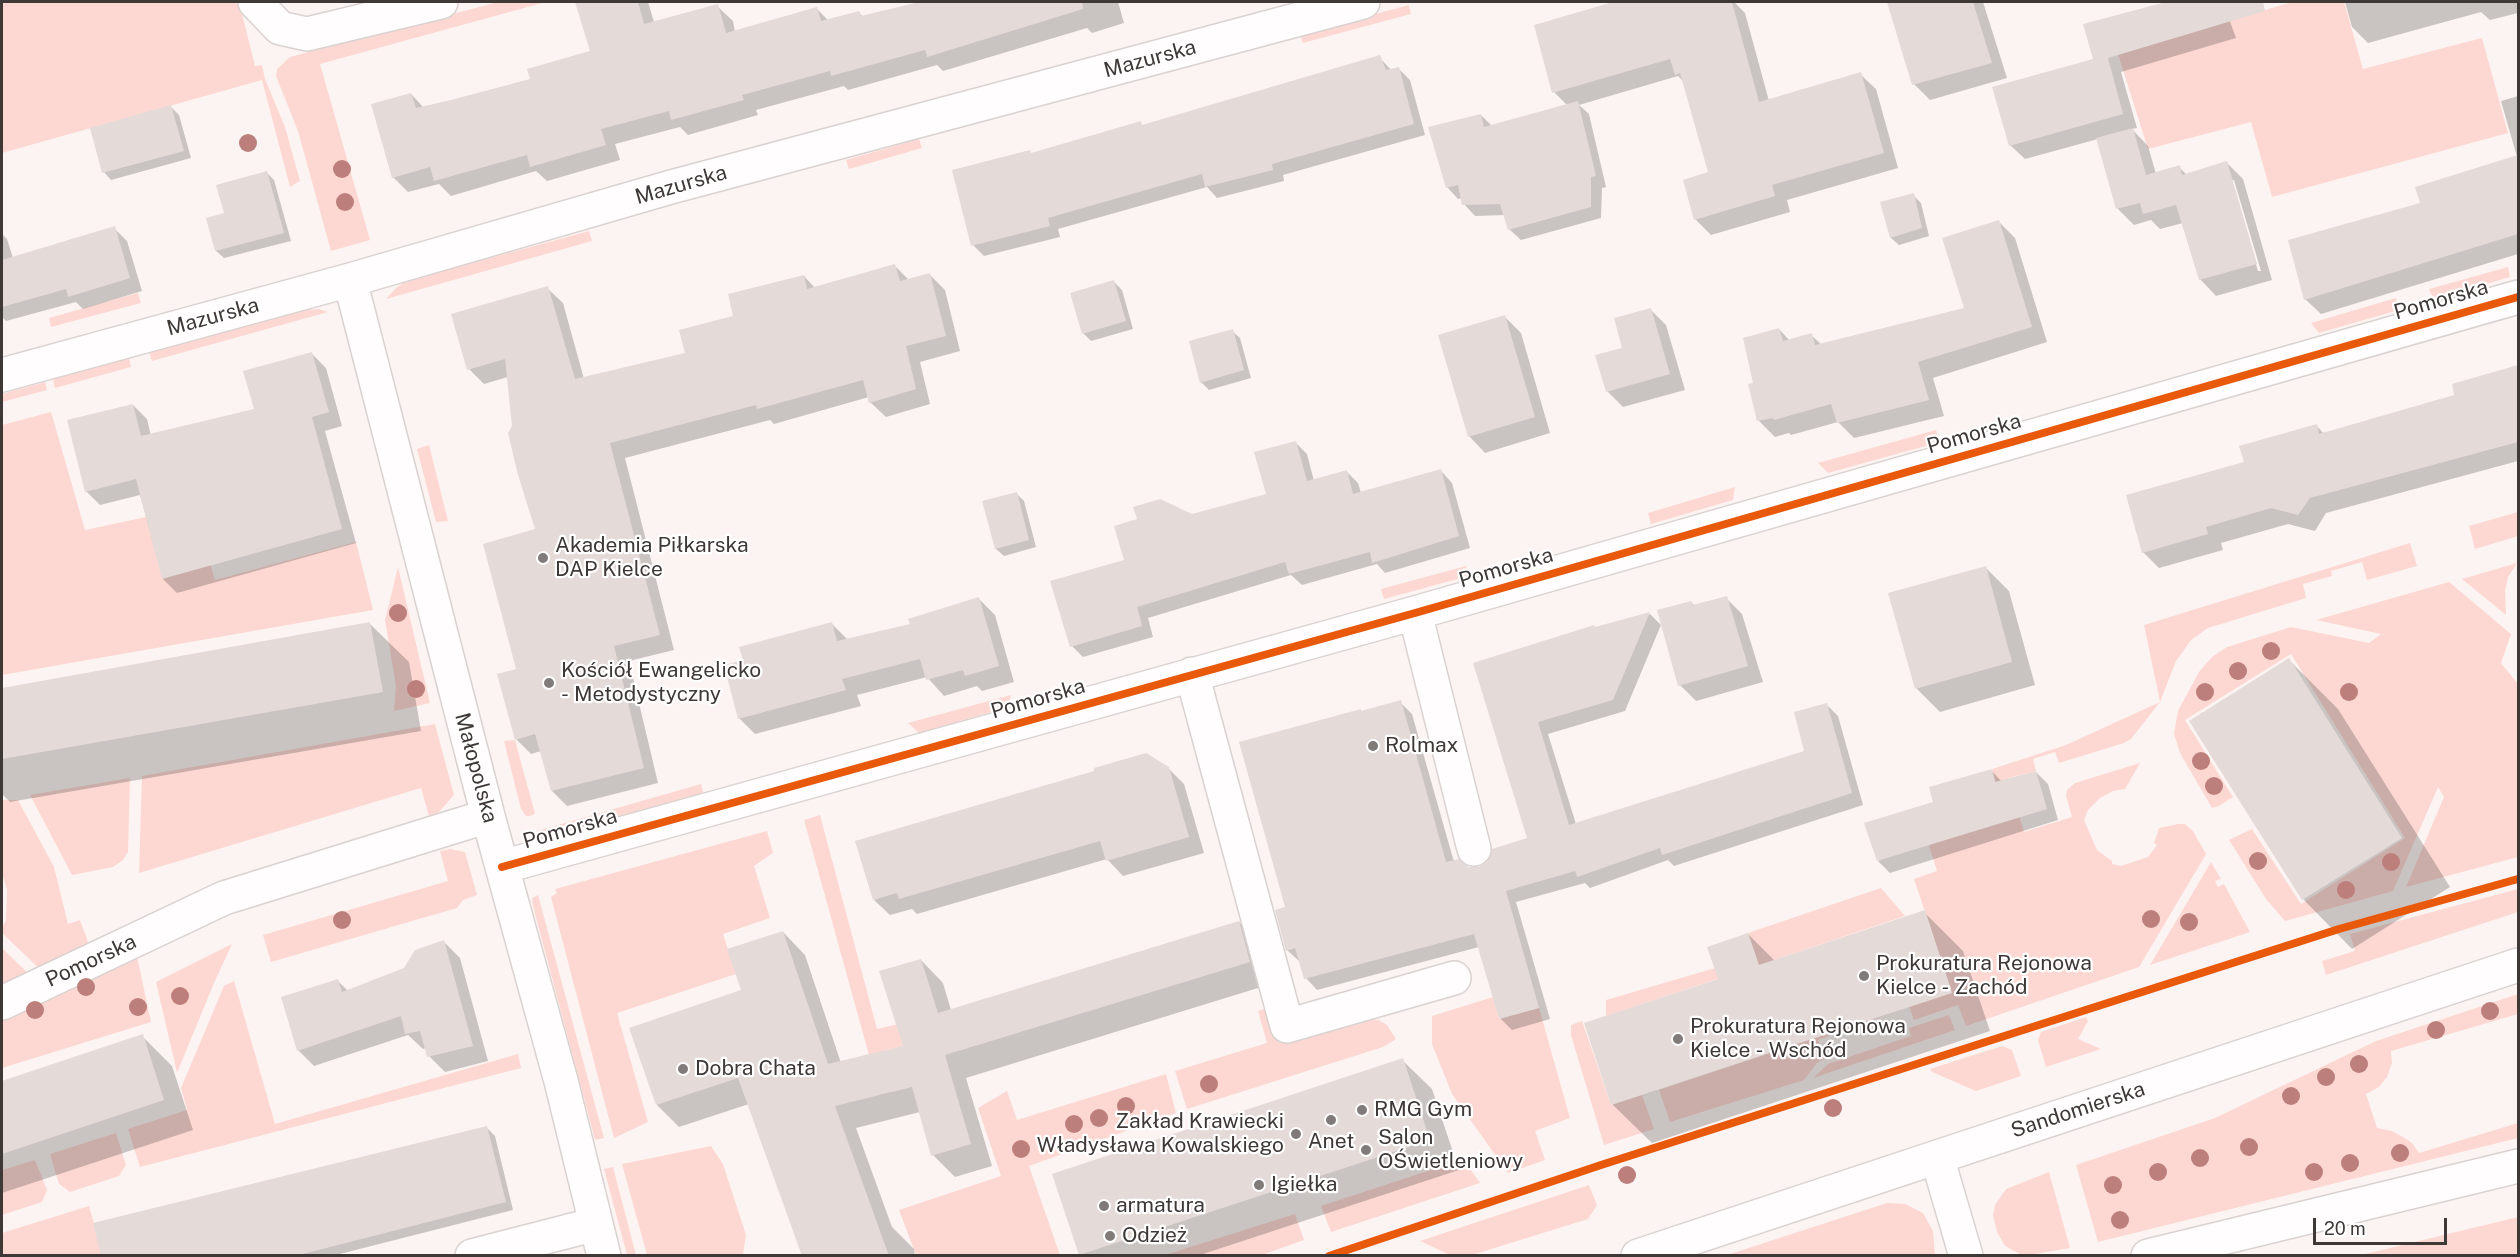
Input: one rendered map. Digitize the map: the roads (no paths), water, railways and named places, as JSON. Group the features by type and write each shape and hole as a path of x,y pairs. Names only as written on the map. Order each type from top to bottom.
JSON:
{"street":[{"path":"255,2 280,28 307,34 441,2"},
{"name":"Mazurska","path":"2,375 350,280 671,187 1363,2"},
{"name":"Małopolska","path":"350,280 488,816 561,1081 604,1256"},
{"name":"Pomorska","path":"502,867 1415,614 2518,297"},
{"path":"1415,614 1474,849"},
{"path":"1192,674 1287,1026 1454,978"},
{"name":"Pomorska","path":"2,1002 224,898 488,816"},
{"name":"Sandomierska","path":"1638,1256 2518,965"},
{"path":"1937,1157 1966,1256"},
{"path":"2148,1256 2518,1166"},
{"path":"472,1256 596,1224"}],"place":[{"name":"Akademia Piłkarska DAP Kielce","path":"543,558"},
{"name":"Kościół Ewangelicko - Metodystyczny","path":"549,683"},
{"name":"Rolmax","path":"1373,746"},
{"name":"Prokuratura Rejonowa Kielce - Zachód","path":"1864,976"},
{"name":"Prokuratura Rejonowa Kielce - Wschód","path":"1678,1039"},
{"name":"Dobra Chata","path":"683,1069"},
{"name":"RMG Gym","path":"1362,1110"},
{"name":"Anet","path":"1331,1120"},
{"name":"Zakład Krawiecki Władysława Kowalskiego","path":"1296,1134"},
{"name":"Salon OŚwietleniowy","path":"1366,1150"},
{"name":"Igiełka","path":"1259,1185"},
{"name":"armatura","path":"1104,1206"},
{"name":"Odzież","path":"1110,1236"}]}
